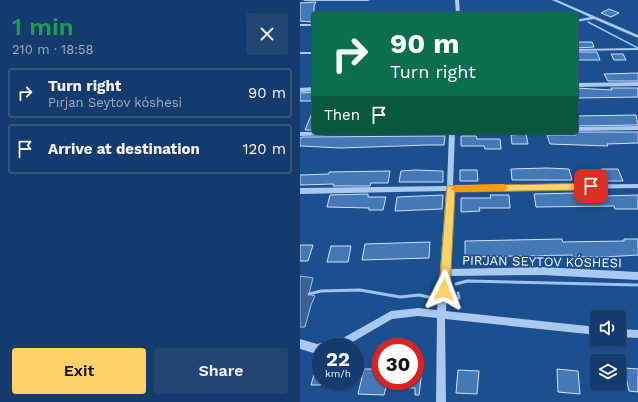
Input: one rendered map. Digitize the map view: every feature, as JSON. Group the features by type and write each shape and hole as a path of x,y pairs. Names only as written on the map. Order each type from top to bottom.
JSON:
{"street":[{"path":"305,0 368,0"},
{"path":"458,0 458,12"},
{"path":"554,0 638,37"},
{"path":"578,21 595,18"},
{"path":"300,25 312,25"},
{"path":"578,50 638,49"},
{"path":"300,53 312,53"},
{"path":"578,85 638,84"},
{"path":"300,90 312,89"},
{"path":"578,129 638,128"},
{"path":"300,134 312,134"},
{"path":"441,402 441,313 445,273 452,134"},
{"path":"300,191 638,186"},
{"path":"445,273 542,271 638,276"},
{"path":"351,338 391,315 418,312 441,313 590,330"},
{"path":"626,333 638,334"},
{"path":"300,344 312,348"}],"water":[{"path":"300,276 313,278 309,294 315,296 305,327 300,327"}],"building":[{"path":"316,2 314,12 312,12 312,22 300,21 300,3"},
{"path":"609,9 619,13 611,17 601,13"},
{"path":"578,42 592,42 594,47 578,48"},
{"path":"578,52 597,52 600,60 578,60"},
{"path":"611,54 623,54 626,60 614,60"},
{"path":"638,73 638,81 608,81 604,74"},
{"path":"578,88 612,90 611,88 638,88 638,97 578,98"},
{"path":"312,92 311,101 300,101 300,93"},
{"path":"312,113 312,130 305,130"},
{"path":"636,115 638,125 578,126 578,116"},
{"path":"578,132 638,132 638,143 607,144 608,146 550,144 547,135 576,135"},
{"path":"526,134 528,144 512,144 511,135"},
{"path":"445,136 444,145 341,148 300,146 300,138 302,137"},
{"path":"461,136 476,136 477,139 500,139 501,149 485,149 484,146 461,146"},
{"path":"511,169 569,169 572,180 512,180"},
{"path":"601,169 618,169 623,181 605,181"},
{"path":"460,170 477,170 478,181 460,181"},
{"path":"390,171 388,183 371,183 370,186 333,186 334,184 300,185 300,175 329,174 329,172"},
{"path":"401,171 443,171 443,182 399,182"},
{"path":"603,193 603,196 638,195 638,209 615,209 614,206 536,207 534,194"},
{"path":"368,194 368,197 386,197 383,210 369,210 369,208 327,207 330,195"},
{"path":"443,195 442,209 395,211 397,197"},
{"path":"490,195 509,195 510,208 479,208 480,211 461,212 461,198 491,198"},
{"path":"562,239 563,242 624,241 624,239 638,239 638,255 604,257 573,257 572,255 465,257 465,241"},
{"path":"430,242 429,258 362,260 365,244"},
{"path":"300,245 313,245 308,261 300,261"},
{"path":"331,246 351,246 348,262 327,262"},
{"path":"626,368 638,369 638,392 629,391"},
{"path":"364,369 372,369 372,390 385,390 384,395 358,394 359,390 364,390"},
{"path":"557,369 578,371 580,394 558,392"},
{"path":"458,370 479,371 477,394 456,393"},
{"path":"415,390 420,390 419,395 415,395"}],"waterway":[{"path":"588,22 638,48"},
{"path":"456,284 467,281 638,285"},
{"path":"309,294 321,291 360,290 400,297 419,295 438,299"},
{"path":"450,299 459,298 458,293"}],"slow traffic":[{"path":"455,189 504,188"}],"route":[{"path":"444,290 450,189 591,186"}]}
